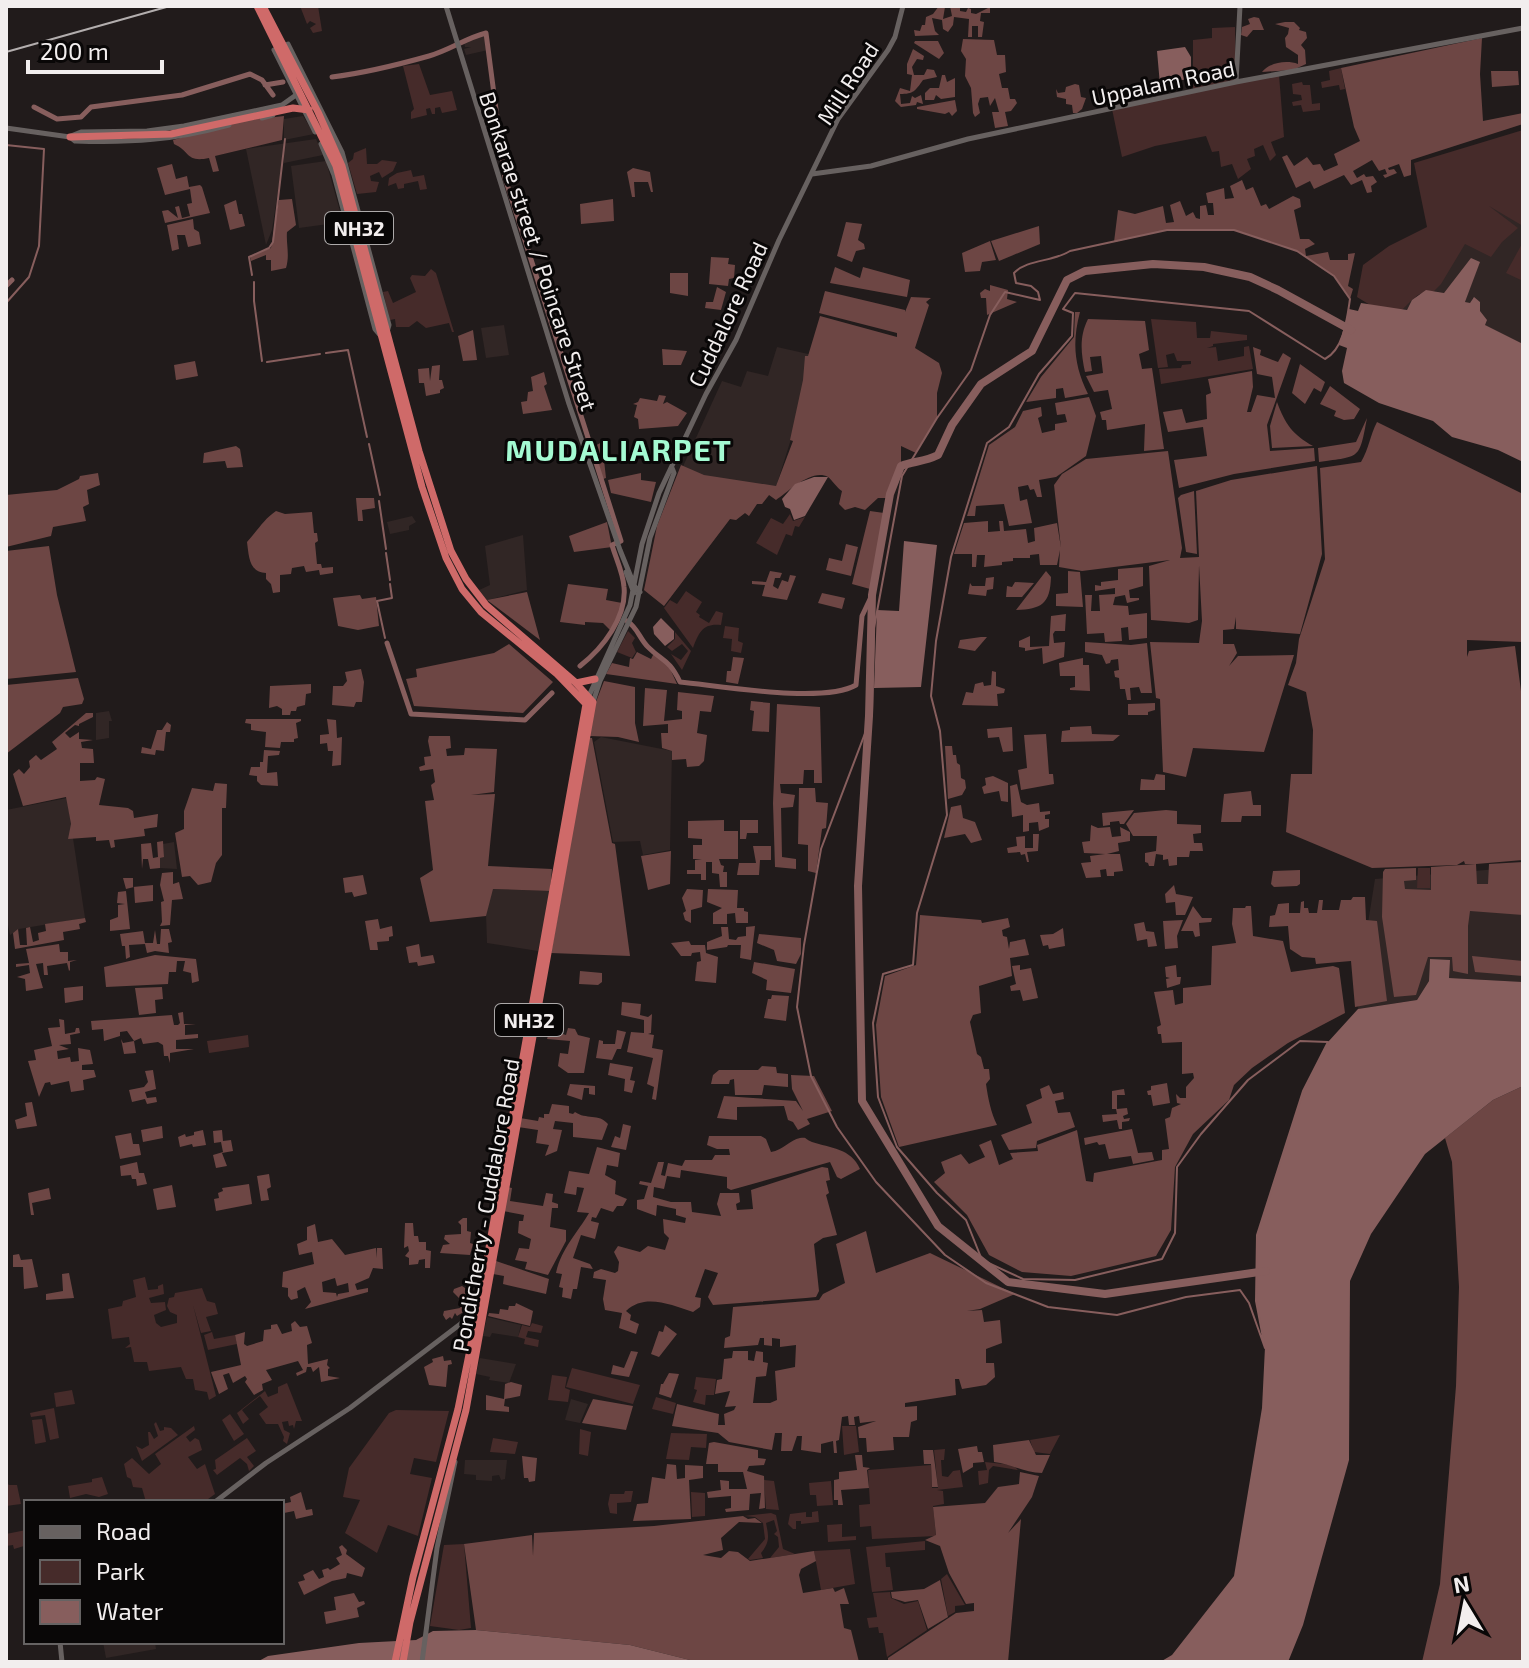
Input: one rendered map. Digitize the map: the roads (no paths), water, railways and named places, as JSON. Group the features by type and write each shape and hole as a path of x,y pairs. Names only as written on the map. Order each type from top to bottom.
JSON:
{"highway":[{"name":"NH32","path":"257,6 298,94 334,153"},
{"name":"NH32","path":"263,6 334,153 431,521 453,573 481,612 576,683 590,702"},
{"path":"293,108 298,94"},
{"path":"70,137 146,136 187,131 293,108 309,110"},
{"name":"NH32","path":"551,666 590,702"},
{"path":"576,683 595,679"},
{"name":"Pondicherry - Cuddalore Road","path":"406,1621 466,1410 503,1182 590,702"},
{"name":"Pondicherry - Cuddalore Road","path":"406,1621 480,1316"},
{"name":"NH32","path":"395,1662 406,1621"},
{"name":"NH32","path":"403,1662 406,1621"}],"street":[{"name":"Bonkarae street / Poincare Street","path":"446,6 569,404 637,592"},
{"name":"Mill Road","path":"811,174 843,111 895,37 903,6"},
{"path":"1236,82 1240,6"},
{"name":"Uppalam Road","path":"811,174 871,166 968,139 1236,82 1523,28"},
{"path":"288,44 342,152 389,325 384,334 375,329 330,163 298,94 274,50 288,44"},
{"path":"70,137 81,132 168,129 275,107 290,102 298,94"},
{"path":"6,128 79,141 169,140 269,117 273,115 275,107"},
{"name":"Cuddalore Road","path":"637,592 640,559 654,506 706,394 736,340 811,174"},
{"name":"Cuddalore Road","path":"590,702 633,606 650,538 674,473 672,468"},
{"path":"624,560 640,559"},
{"name":"Cuddalore Road","path":"590,702 595,679 621,634"},
{"path":"218,1500 266,1463 350,1408 467,1319 480,1316"},
{"path":"422,1662 437,1548 456,1447"}],"water":[{"path":"1185,47 1191,57 1191,78 1160,85 1157,51"},
{"path":"1471,258 1480,262 1465,302 1470,303 1474,297 1480,302 1480,311 1487,320 1485,325 1523,344 1523,462 1498,450 1452,437 1433,421 1379,403 1344,383 1342,371 1347,348 1339,345 1349,309 1358,311 1361,303 1407,310 1412,300 1426,290 1444,293"},
{"path":"814,477 828,477 805,516 794,520 782,499 795,484"},
{"path":"904,541 937,545 921,687 874,688 877,610 899,611"},
{"path":"661,618 674,631 674,639 665,646 654,634 653,627"},
{"path":"1430,959 1450,960 1449,978 1523,982 1523,1086 1493,1100 1425,1154 1371,1234 1350,1281 1349,1460 1303,1625 1288,1662 1160,1662 1172,1655 1234,1576 1262,1408 1265,1347 1256,1301 1257,1235 1303,1091 1328,1042 1358,1009 1417,1000 1429,981"},
{"path":"476,1630 630,1645 698,1662 257,1662 268,1656 359,1643 416,1640 433,1631"}],"waterway":[{"path":"332,77 429,56 486,33 505,178 621,541 612,545 623,581 622,609 605,641 580,666"},
{"path":"34,107 57,119 81,117 91,107 182,95 250,74 262,80 273,95"},
{"path":"265,85 283,82"},
{"path":"252,275 249,257 269,248 273,242 285,139"},
{"path":"6,145 44,149 39,246 29,277 6,303"},
{"path":"1167,230 1234,230 1297,251 1334,276 1350,299 1344,333 1325,359 1249,311 1075,293 1063,309 1073,313 1072,336 1039,374 1009,427 987,443 951,557 936,641 931,696 940,731 947,815 917,913 913,965 883,974 873,1023 878,1097 897,1147 937,1193 966,1220 982,1260 1023,1279 1075,1280 1162,1259 1175,1233 1177,1167 1201,1134 1248,1080 1300,1041 1328,1042 1303,1091 1257,1235 1256,1301 1265,1348 1249,1303 1240,1290 1186,1297 1117,1315 1048,1307 986,1283 945,1255 876,1182 837,1127 811,1076 797,1007 821,849 872,715 874,628 902,476 971,370 990,315 1005,292 1040,300 1038,292 1031,286 1016,283 1014,273 1019,268 1070,251 1167,230"},
{"path":"1266,1271 1105,1294 1008,1282 938,1226 862,1101 858,886 869,716 872,595 890,494 901,466 938,455 952,425 981,384 1032,351 1067,280 1085,271 1153,264 1204,267 1250,277 1351,330"},
{"path":"6,286 12,280"},
{"path":"254,282 262,361"},
{"path":"326,353 348,350 367,437"},
{"path":"267,362 320,354"},
{"path":"369,444 380,495"},
{"path":"379,501 386,549"},
{"path":"386,553 390,580"},
{"path":"385,638 377,601 392,598 390,584"},
{"path":"627,621 648,647 669,665 680,682 771,692 820,693 856,685 862,616 872,595"},
{"path":"387,643 411,714 525,720 552,693"}],"railway":[{"path":"6,52 170,6"}],"district":[{"name":"MUDALIARPET","path":"619,449"}]}
